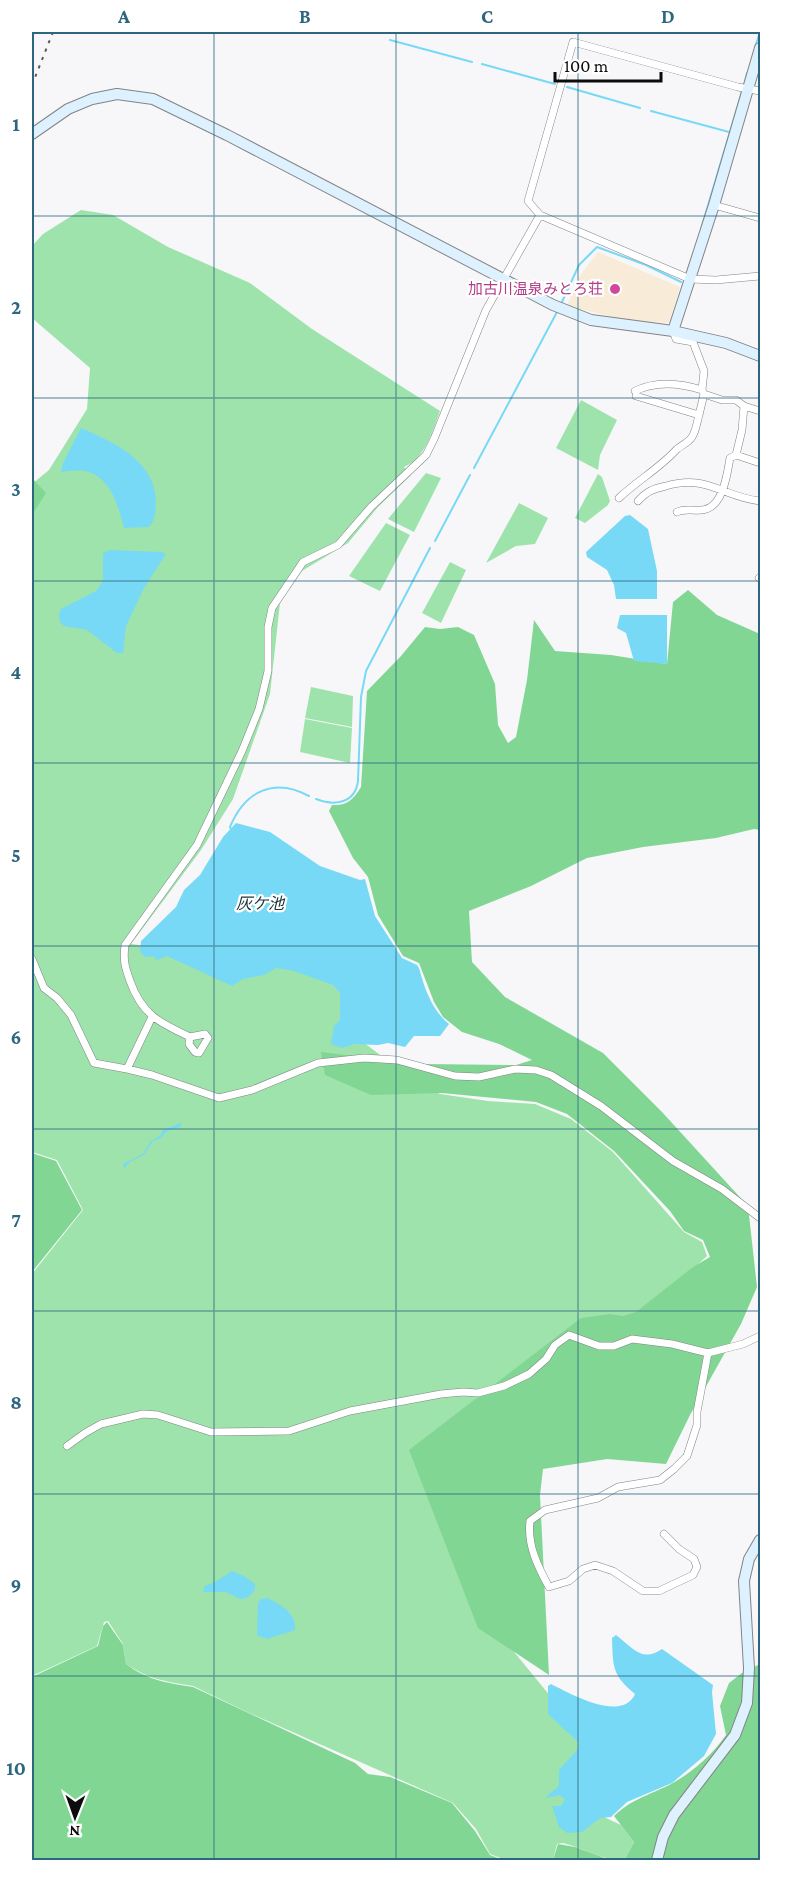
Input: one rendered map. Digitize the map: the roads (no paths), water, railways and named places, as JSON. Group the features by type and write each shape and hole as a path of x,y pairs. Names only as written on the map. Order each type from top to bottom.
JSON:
{"street":[{"path":"760,92 573,42 528,201 540,215 690,279 716,280 760,276"},
{"path":"619,498 637,481 669,459 695,431 703,392 704,371 693,342 676,339 673,331 714,205 760,48"},
{"path":"32,134 68,109 92,99 117,94 153,99 227,135 553,305 591,320 673,331 726,343 760,356"},
{"path":"714,205 760,218"},
{"path":"190,1037 152,1017 141,1006 123,959 125,945 197,845 242,751 259,709 268,670 268,627 272,608 303,562 338,545 371,507 426,454 486,310 540,215"},
{"path":"699,415 636,394 651,385 670,383 688,385 722,400 736,400 744,406 760,411"},
{"path":"736,455 742,430 744,406"},
{"path":"676,512 687,509 704,510 712,505 724,490 730,458 736,455 760,463"},
{"path":"638,501 652,488 677,482 696,482 743,498 760,501"},
{"path":"32,959 44,988 57,998 71,1015 94,1064 152,1075 219,1098 252,1090 318,1063 364,1058 397,1060 455,1076 479,1077 515,1069 536,1070 551,1075 601,1106 673,1161 722,1189 760,1218"},
{"path":"127,1069 152,1017"},
{"path":"67,1446 101,1424 143,1414 158,1415 211,1432 289,1431 350,1411 448,1393 478,1393 504,1386 529,1374 546,1359 555,1344 569,1335 599,1346 614,1346 633,1339 672,1344 708,1353 743,1344 760,1336"},
{"path":"664,1534 679,1549 694,1559 697,1568 693,1575 659,1591 643,1591 613,1571 595,1565 583,1569 569,1581 549,1587 537,1564 528,1532 530,1521 545,1510 598,1498 618,1487 660,1480 674,1469 687,1456 697,1425 697,1412 708,1353"},
{"path":"657,1860 663,1837 674,1815 735,1735 747,1703 749,1668 744,1581 749,1559 760,1540"}],"water":[{"path":"81,428 120,447 142,465 154,490 156,505 154,519 149,527 124,528 112,493 94,474 85,471 61,472 63,463"},
{"path":"630,515 648,529 657,571 657,599 616,599 614,585 607,570 587,557 586,552 625,516"},
{"path":"110,550 166,554 144,588 126,626 123,653 117,653 87,630 64,626 60,622 59,615 61,609 96,591 103,581 103,553"},
{"path":"620,615 667,615 667,664 634,661 626,633 617,628"},
{"name":"灰ケ池","path":"236,823 270,832 320,866 360,880 365,879 375,916 402,958 417,965 434,1006 449,1024 440,1036 414,1036 405,1047 388,1043 354,1044 342,1048 331,1044 334,1026 340,1020 340,993 333,985 294,971 276,968 264,975 243,979 232,986 167,956 157,960 153,956 145,957 140,951 141,941 176,907 184,890 200,875 223,837"},
{"path":"181,1123 181,1127 167,1131 161,1138 153,1141 144,1155 131,1161 124,1168 123,1164 143,1154 151,1141 161,1135 163,1130"},
{"path":"232,1571 255,1584 249,1596 240,1599 226,1592 203,1592 205,1586"},
{"path":"267,1598 278,1603 291,1614 295,1630 267,1639 257,1635 258,1603 261,1599"},
{"path":"616,1635 643,1654 649,1655 662,1649 713,1685 716,1734 704,1756 672,1783 627,1802 611,1817 600,1818 582,1832 567,1833 559,1827 552,1806 561,1806 565,1799 559,1795 547,1798 547,1796 559,1786 559,1770 578,1749 579,1743 548,1714 548,1686 551,1684 596,1704 619,1706 628,1702 635,1694 615,1670 612,1638"}],"waterway":[{"path":"755,47 760,32"},
{"path":"390,40 472,62"},
{"path":"482,64 555,84"},
{"path":"744,85 747,73"},
{"path":"567,87 640,108"},
{"path":"701,229 742,91"},
{"path":"651,111 729,132"},
{"path":"561,304 579,265 597,247 646,265 681,282"},
{"path":"474,468 557,312"},
{"path":"435,541 470,475"},
{"path":"316,799 330,802 343,801 348,799 356,789 361,697 366,671 430,548"},
{"path":"231,829 236,815 244,804 252,796 262,791 284,788 309,796"}],"railway":[{"path":"32,85 53,32"}],"place":[{"name":"加古川温泉みとろ荘","path":"615,289"}]}
